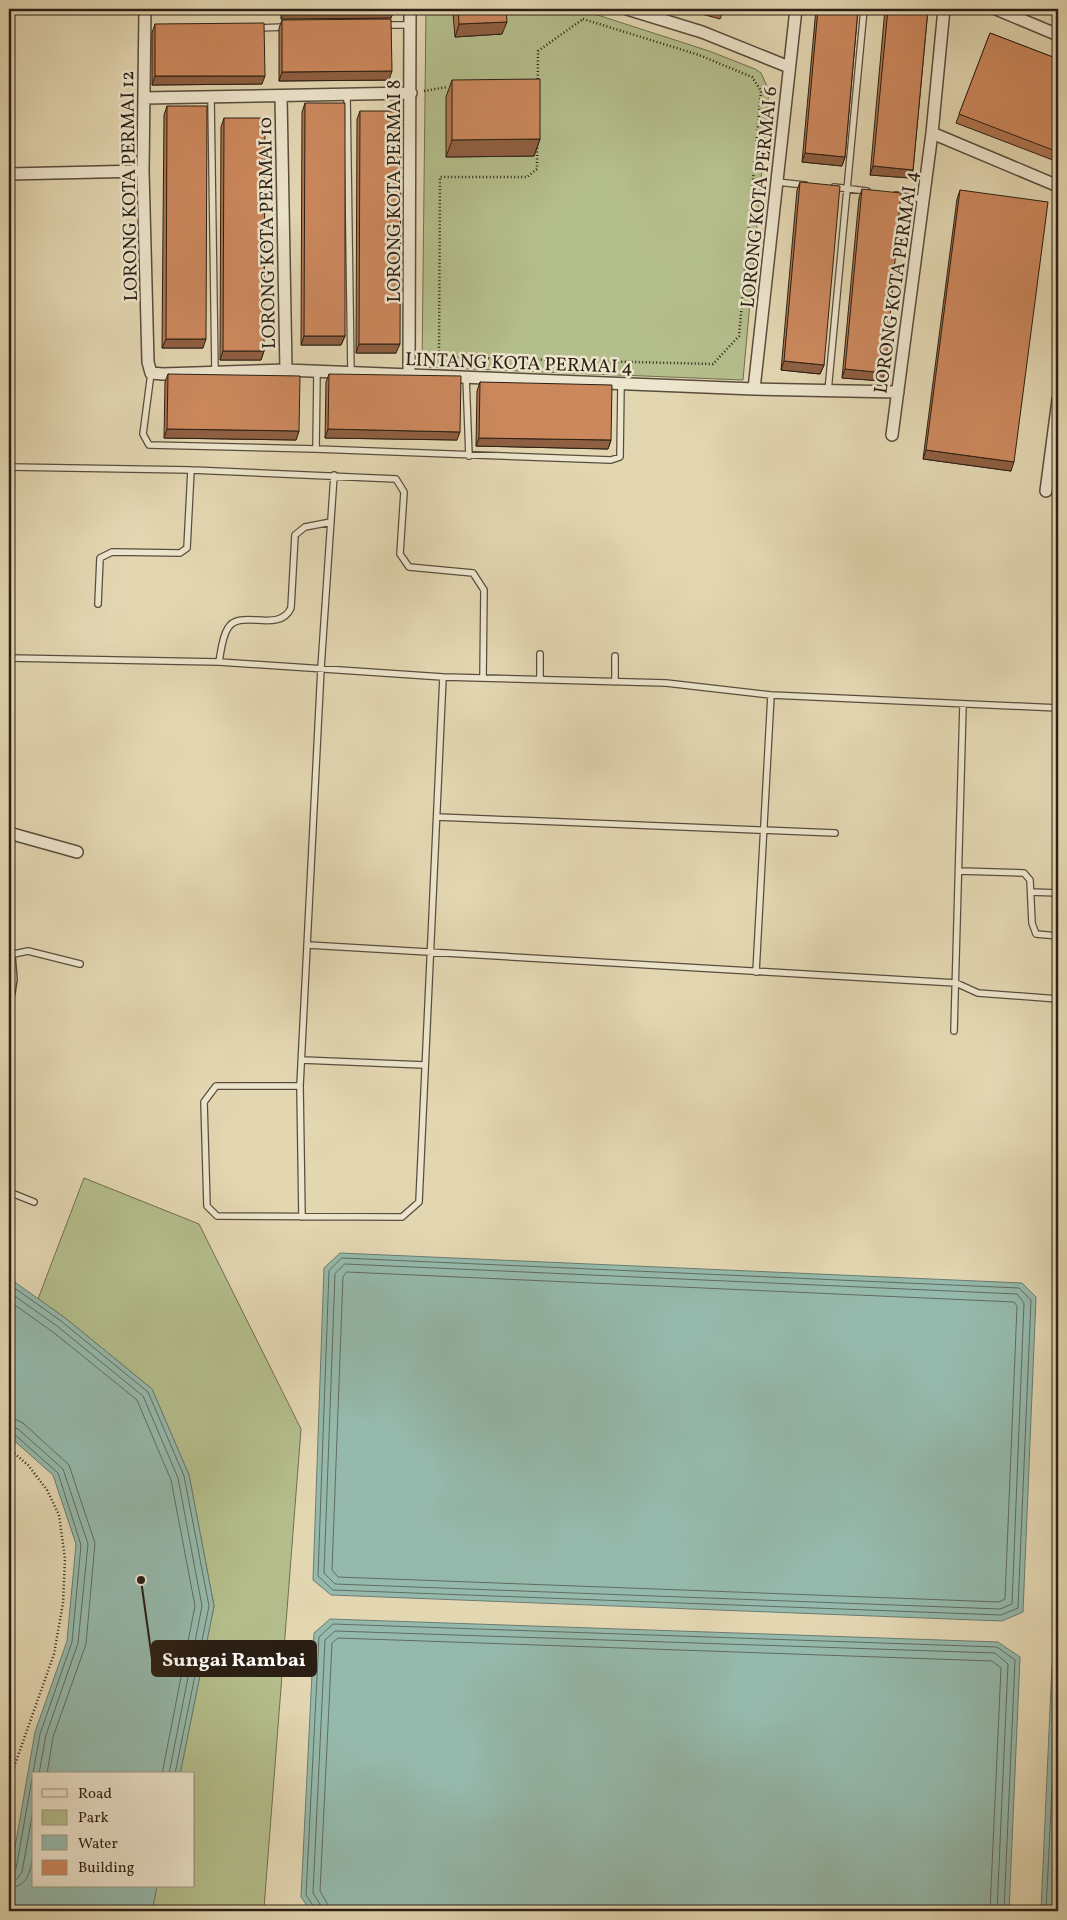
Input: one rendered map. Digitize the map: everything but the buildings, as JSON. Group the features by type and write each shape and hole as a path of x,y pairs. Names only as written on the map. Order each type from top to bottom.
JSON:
{"street":[{"name":"LORONG KOTA PERMAI 12","path":"145,9 149,30 144,98 143,171 149,368"},
{"name":"LORONG KOTA PERMAI 8","path":"410,9 410,374"},
{"path":"627,9 702,32 790,67"},
{"name":"LORONG KOTA PERMAI 6","path":"754,389 796,9"},
{"path":"944,9 932,133 1058,186"},
{"path":"996,9 1058,36"},
{"path":"144,98 411,93"},
{"name":"LORONG KOTA PERMAI 10","path":"281,96 286,370"},
{"name":"LORONG KOTA PERMAI 4","path":"892,435 932,133"},
{"path":"9,174 143,171"},
{"name":"LINTANG KOTA PERMAI 4","path":"149,368 163,374 286,370 754,389 898,392"},
{"path":"1046,491 1058,400"},
{"path":"9,833 77,852"},
{"path":"9,955 11,979 9,993"}],"lane":[{"path":"828,390 864,9"},
{"path":"381,25 410,24"},
{"path":"253,28 292,27"},
{"path":"347,95 351,374"},
{"path":"210,97 216,371"},
{"path":"777,182 812,186"},
{"path":"830,187 876,192"},
{"path":"885,194 924,199"},
{"path":"149,368 143,434 149,445 316,449 469,456 611,460 620,457 621,384"},
{"path":"316,372 316,449"},
{"path":"466,377 469,456"},
{"path":"9,467 191,470 396,478 404,492 400,554 409,567 474,572 484,590 483,678"},
{"path":"98,604 100,558 112,552 180,553 186,548 191,470"},
{"path":"302,1217 300,1086 321,668 334,475"},
{"path":"219,662 225,633 229,625 240,621 280,619 287,615 291,608 294,535 305,527 331,522"},
{"path":"540,654 540,680"},
{"path":"615,656 615,682"},
{"path":"9,658 219,662 443,677 666,683 771,695 1058,708"},
{"path":"300,1086 216,1086 204,1102 207,1206 216,1216 402,1217 419,1202 424,1065 432,954 443,677"},
{"path":"756,972 771,695"},
{"path":"954,1031 963,705"},
{"path":"437,817 835,834"},
{"path":"959,871 1024,873 1030,880 1032,923 1036,934 1058,936"},
{"path":"1031,892 1058,893"},
{"path":"308,945 432,954 956,983 978,993 1058,999"},
{"path":"9,955 28,951 80,964"},
{"path":"302,1060 424,1065"},
{"path":"9,1192 34,1202"}],"path":[{"path":"583,19 699,55 752,76 761,91 739,336 714,364 439,357 440,177 527,177 537,169 538,85 538,51 583,19"},
{"path":"530,85 538,85"},
{"path":"411,93 447,87"},
{"path":"9,1449 28,1465 47,1490 59,1515 65,1559 63,1603 54,1654 14,1767 9,1791"}],"green space":[{"path":"426,9 579,9 709,51 761,73 769,91 743,380 422,367"},
{"path":"84,1178 199,1224 301,1429 264,1908 269,1911 152,1911 157,1888 195,1888 195,1772 180,1772 214,1606 189,1475 152,1389 64,1317 38,1299"}],"water":[{"path":"340,1253 1022,1283 1036,1297 1023,1612 1002,1621 331,1595 313,1580 324,1268"},
{"path":"9,1278 64,1317 152,1389 189,1475 214,1606 180,1772 32,1772 32,1888 157,1888 152,1911 9,1911 9,1882 35,1732 67,1641 76,1544 53,1475 9,1436"},
{"path":"330,1619 998,1642 1020,1657 1009,1911 311,1911 301,1897 314,1633"},
{"path":"1058,1658 1058,1911 1041,1911 1052,1665"}],"place":[{"name":"Sungai Rambai","path":"141,1580"}]}
